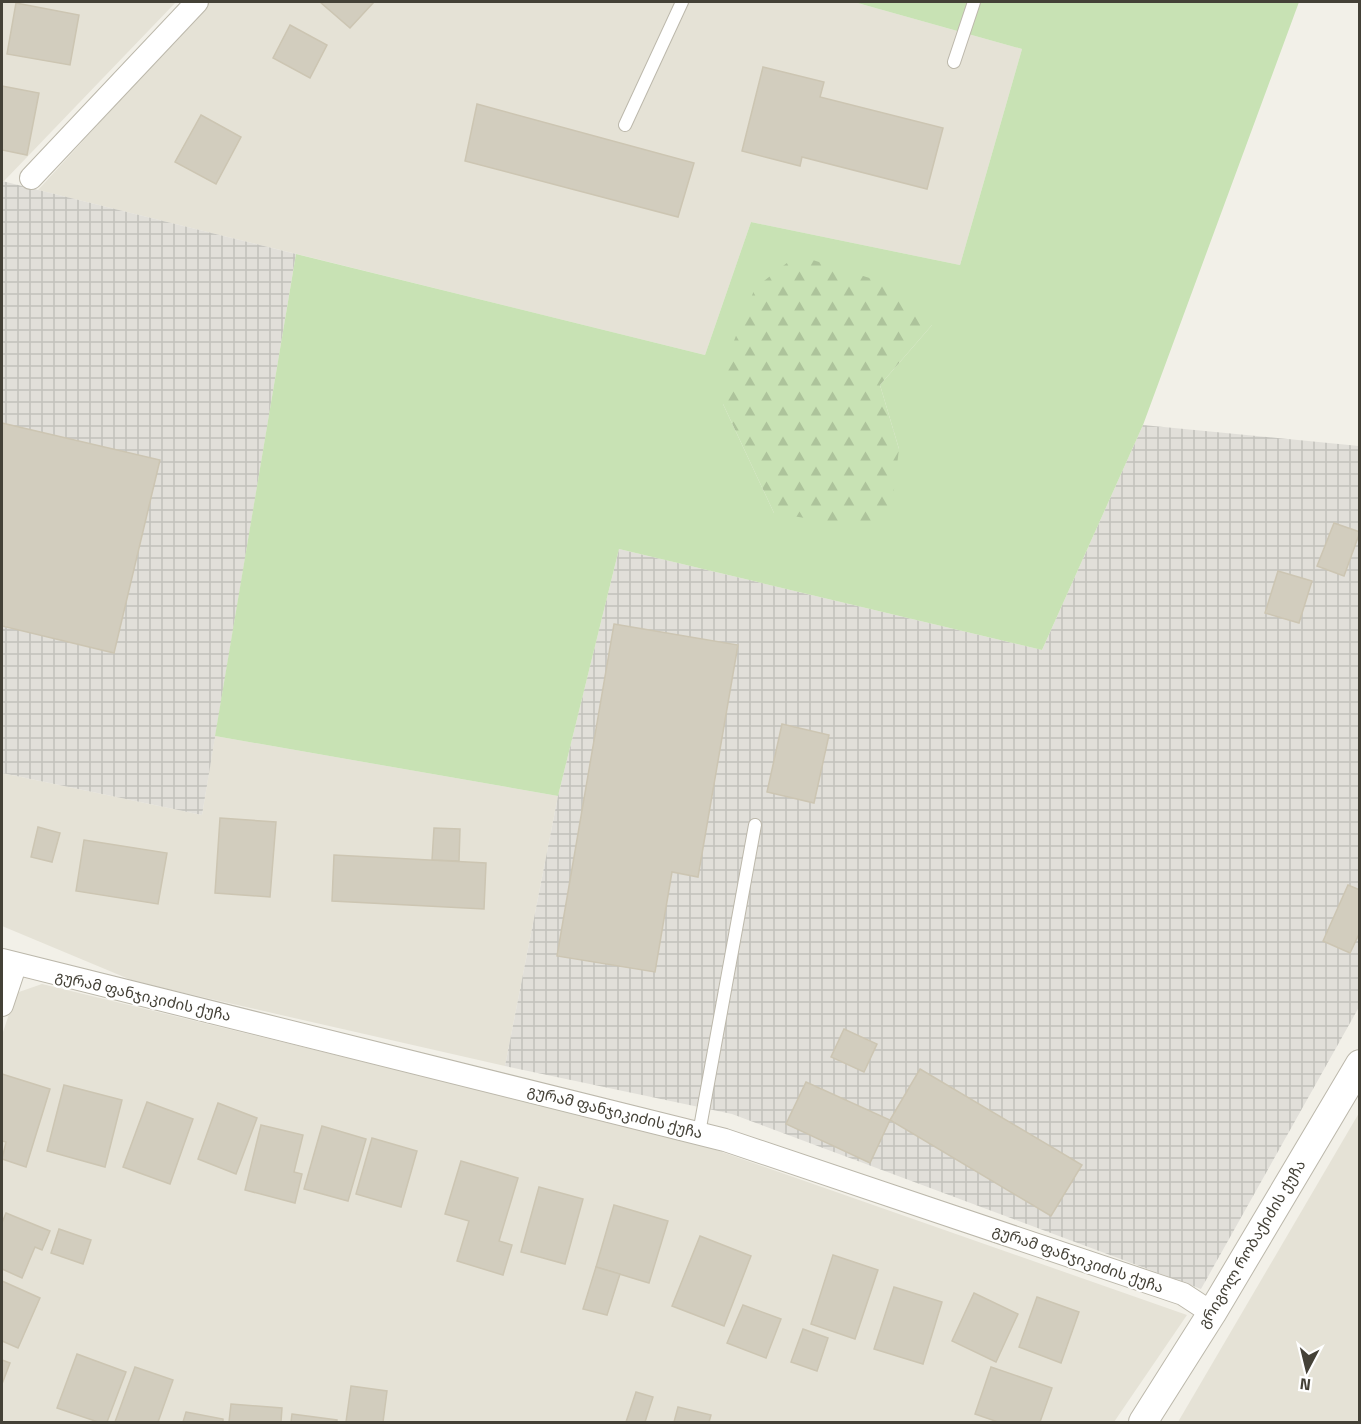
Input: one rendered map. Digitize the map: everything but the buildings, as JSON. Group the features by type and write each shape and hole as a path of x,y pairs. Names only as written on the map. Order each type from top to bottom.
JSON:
{"street":[{"path":"31,178 197,2"},
{"path":"2,1005 8,963"},
{"name":"გურამ ფანჯიკიძის ქუჩა","path":"8,963 437,1066 699,1133 1183,1294 1212,1313"},
{"name":"გრიგოლ რობაქიძის ქუჩა","path":"1143,1422 1212,1313 1359,1064"}],"lane":[{"path":"625,125 682,2"},
{"path":"954,62 974,2"},
{"path":"699,1133 755,825"}],"shaded area":[{"path":"2,2 176,2 4,181 2,181"},
{"path":"210,2 854,2 1022,49 960,265 751,222 705,355 38,190"},
{"path":"2,181 296,254 202,815 2,773"},
{"path":"1143,425 1359,446 1359,1007 1201,1289 732,1114 505,1066 558,796 619,549 1042,650"},
{"path":"215,736 558,796 505,1066 136,982 2,926 2,773 202,815"},
{"path":"42,984 688,1140 1187,1315 1114,1422 2,1422 2,1035 16,993"},
{"path":"1359,1113 1359,1422 1178,1422"}],"green space":[{"path":"854,2 1299,2 1143,425 1042,650 619,549 558,796 215,736 296,254 705,355 751,222 960,265 1022,49","holes":["932,325 880,385 899,449 774,513 723,404"]},
{"path":"797,255 901,288 932,325 880,385 899,449 890,521 848,525 774,513 723,404 724,366 755,288"}]}
